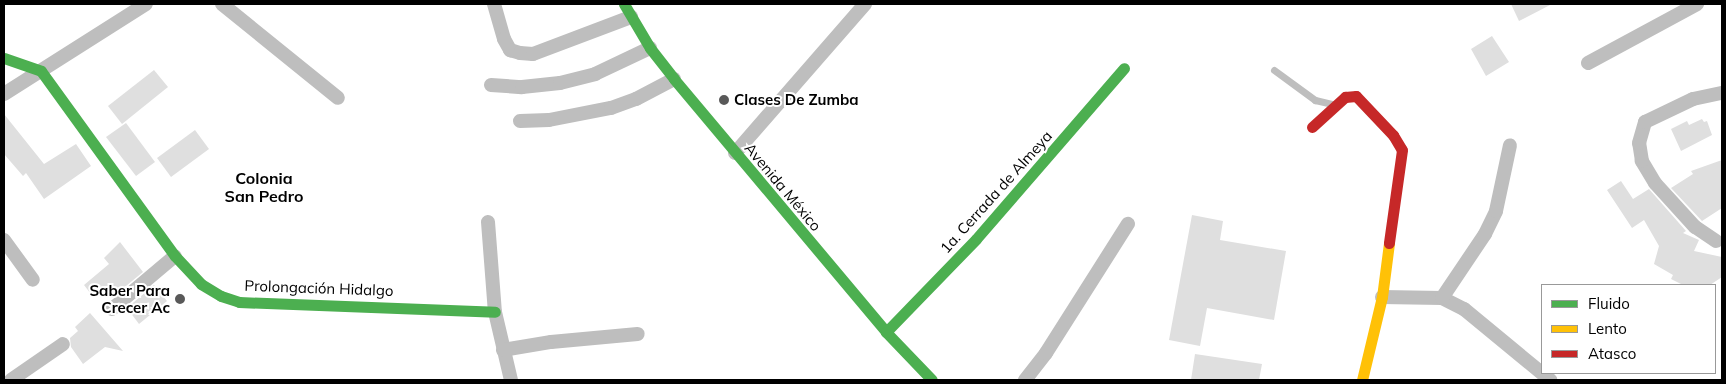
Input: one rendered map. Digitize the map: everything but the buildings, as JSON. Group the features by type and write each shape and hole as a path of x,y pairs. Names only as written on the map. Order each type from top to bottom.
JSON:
{"street":[{"path":"4,94 131,9 146,4"},
{"path":"222,4 338,98"},
{"path":"494,4 504,39 510,50 520,54 533,54 631,17"},
{"name":"Avenida México","path":"624,4 650,48 674,79 886,332 932,380"},
{"path":"735,153 864,4"},
{"path":"1588,63 1697,4"},
{"path":"491,85 522,87 560,83 595,74 650,48"},
{"path":"4,58 41,71"},
{"name":"1a. Cerrada de Almeya","path":"886,332 989,224 1124,68"},
{"name":"Prolongación Hidalgo","path":"41,71 175,256 201,284 221,296 239,302 495,312"},
{"path":"520,121 549,120 611,108 636,99 674,79"},
{"path":"1716,241 1695,227 1655,183 1642,161 1639,143 1645,122 1693,99 1722,93"},
{"path":"1312,127 1345,97 1356,96 1393,135 1402,150 1382,298 1362,380"},
{"path":"1442,298 1489,226 1496,211 1510,145"},
{"path":"488,222 495,312 511,380"},
{"path":"1025,380 1046,353 1128,224"},
{"path":"4,240 33,280"},
{"path":"112,309 175,256"},
{"path":"1382,298 1442,298 1464,309 1536,374 1550,380"},
{"path":"503,350 551,342 638,334"},
{"path":"11,380 63,344"}],"lane":[{"path":"1274,70 1315,100 1337,104"}],"traffic: fast":[{"path":"624,4 650,48 674,79 886,332 932,380"},
{"path":"4,58 41,71 175,256 201,284 221,296 239,302 495,312"},
{"path":"886,332 976,239 1124,68"}],"traffic: slow":[{"path":"1362,380 1382,297 1389,243"}],"traffic: jam":[{"path":"1312,127 1345,97 1356,96 1393,135 1402,150 1389,243"}],"place":[{"name":"Clases De Zumba","path":"724,100"},
{"name":"Saber Para Crecer Ac","path":"180,299"}],"district":[{"name":"Colonia San Pedro","path":"264,187"}]}
